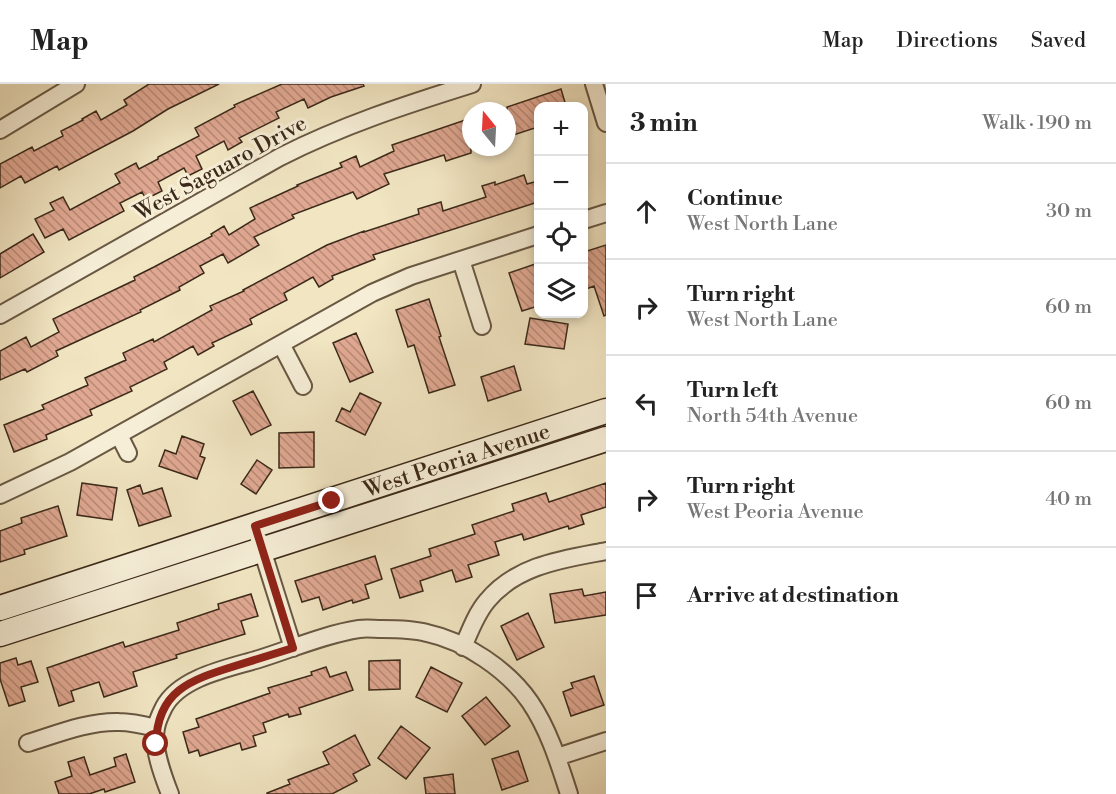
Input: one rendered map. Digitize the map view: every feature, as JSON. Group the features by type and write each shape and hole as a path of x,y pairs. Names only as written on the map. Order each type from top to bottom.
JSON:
{"main road":[{"name":"West Peoria Avenue","path":"0,608 606,411"},
{"name":"West Peoria Avenue","path":"0,634 606,438"}],"street":[{"path":"0,130 76,84"},
{"name":"West Saguaro Drive","path":"0,315 312,141 385,112 472,84"},
{"path":"594,84 606,123"},
{"path":"588,219 606,213"},
{"path":"0,495 70,462 372,293 411,276 534,236"},
{"path":"462,260 482,326"},
{"path":"281,344 303,386"},
{"path":"119,435 128,453"},
{"path":"255,526 293,648"},
{"path":"463,647 474,621 487,601 505,584 527,570 560,560 606,551"},
{"path":"170,794 156,744 156,728 165,705 178,690 197,679 329,636 360,629 396,629 426,632 446,639 481,657 510,678 531,703 549,736 569,794"},
{"path":"28,744 88,726 117,722 156,728"},
{"path":"557,757 606,741"}],"building":[{"path":"149,84 219,84 168,109 133,131 59,170 57,166 25,183 21,176 0,188 0,164 32,147 34,151 63,136 61,131 96,111 101,120 127,105 124,100"},
{"path":"282,84 363,84 364,86 331,97 308,108 304,99 276,112 279,118 239,138 242,142 228,150 224,141 196,156 202,169 188,176 184,168 158,182 162,191 146,199 142,192 120,203 124,211 69,240 63,229 45,238 35,219 54,210 50,203 63,197 70,210 120,183 115,174 136,163 139,169 158,159 199,136 195,128 235,107 234,105"},
{"path":"561,89 565,102 534,102 534,128 516,134 516,104"},
{"path":"462,121 462,156 446,161 444,155 384,174 389,184 357,199 353,192 292,215 294,218 254,237 259,245 228,263 223,254 200,266 204,273 179,287 180,290 140,310 141,312 56,351 58,356 27,372 25,369 0,380 0,351 26,337 31,347 59,332 53,319 135,280 134,277 212,236 211,234 224,226 229,235 255,219 250,208 297,185 342,167 340,163 356,156 360,167 394,151 392,145"},
{"path":"524,175 527,184 534,182 534,203 373,255 375,259 332,276 333,279 319,287 313,277 284,293 287,300 250,319 252,324 212,343 214,346 198,355 193,346 164,362 167,369 130,387 132,391 90,410 92,415 46,435 47,439 14,452 4,425 44,409 42,405 88,385 85,378 126,360 123,353 153,339 154,342 212,310 210,306 244,291 327,245 419,214 418,209 441,202 443,211 486,197 482,186 495,182 495,185"},
{"path":"33,234 44,252 0,278 0,254"},
{"path":"606,245 606,315 604,316 594,286 588,288 588,251"},
{"path":"534,264 534,307 522,311 509,273"},
{"path":"429,299 455,385 429,393 414,345 408,347 396,310"},
{"path":"530,318 568,324 564,349 525,344"},
{"path":"356,333 373,372 350,382 333,343"},
{"path":"514,366 521,390 488,401 481,377"},
{"path":"253,391 271,425 251,435 233,401"},
{"path":"360,393 381,403 365,435 336,421 342,408 350,412"},
{"path":"314,432 314,467 279,468 279,433"},
{"path":"182,436 204,444 200,456 205,458 197,479 159,466 165,450 176,454"},
{"path":"257,460 272,470 256,494 241,484"},
{"path":"82,483 117,488 112,520 77,515"},
{"path":"606,483 606,507 581,515 584,524 569,529 568,526 524,540 522,534 495,542 499,555 468,565 472,577 456,582 452,570 420,581 423,591 400,598 391,569 431,556 429,549 475,534 472,525 514,511 512,504 546,493 549,502"},
{"path":"140,485 143,494 162,488 171,516 139,526 127,490"},
{"path":"58,506 67,536 24,550 25,554 0,562 0,531 22,523 21,518"},
{"path":"375,556 382,579 365,585 369,598 353,603 352,600 323,610 319,597 302,602 295,581"},
{"path":"582,589 584,596 606,592 606,615 555,623 550,594"},
{"path":"251,594 258,616 241,621 245,634 176,655 177,658 133,672 137,686 104,697 99,682 71,691 74,701 59,706 47,668 123,642 125,647 179,630 177,623 219,609 218,604"},
{"path":"528,613 544,647 517,660 501,626"},
{"path":"16,658 18,665 31,661 38,682 21,687 25,701 9,706 0,679 0,663"},
{"path":"400,660 400,689 369,690 369,661"},
{"path":"326,667 330,677 346,672 353,690 299,708 301,714 289,717 288,714 263,723 266,732 253,736 256,746 242,750 240,743 200,756 198,750 189,753 183,732 199,727 196,719 270,693 268,688 312,675 311,672"},
{"path":"431,667 462,683 447,712 416,697"},
{"path":"594,676 604,705 571,716 563,692 573,688 571,683"},
{"path":"486,697 510,726 485,745 462,716"},
{"path":"401,726 430,748 406,779 378,758"},
{"path":"355,735 370,765 353,774 357,781 332,794 267,794 290,784 288,780 329,764 323,752"},
{"path":"518,751 528,781 502,790 492,759"},
{"path":"126,754 135,782 105,792 104,789 89,794 59,794 55,782 72,776 68,762 84,757 90,775 116,766 114,758"},
{"path":"453,774 455,794 426,794 424,778"}],"route":[{"path":"156,744 156,728 165,705 178,690 197,679 293,648 255,526 332,501"}]}
